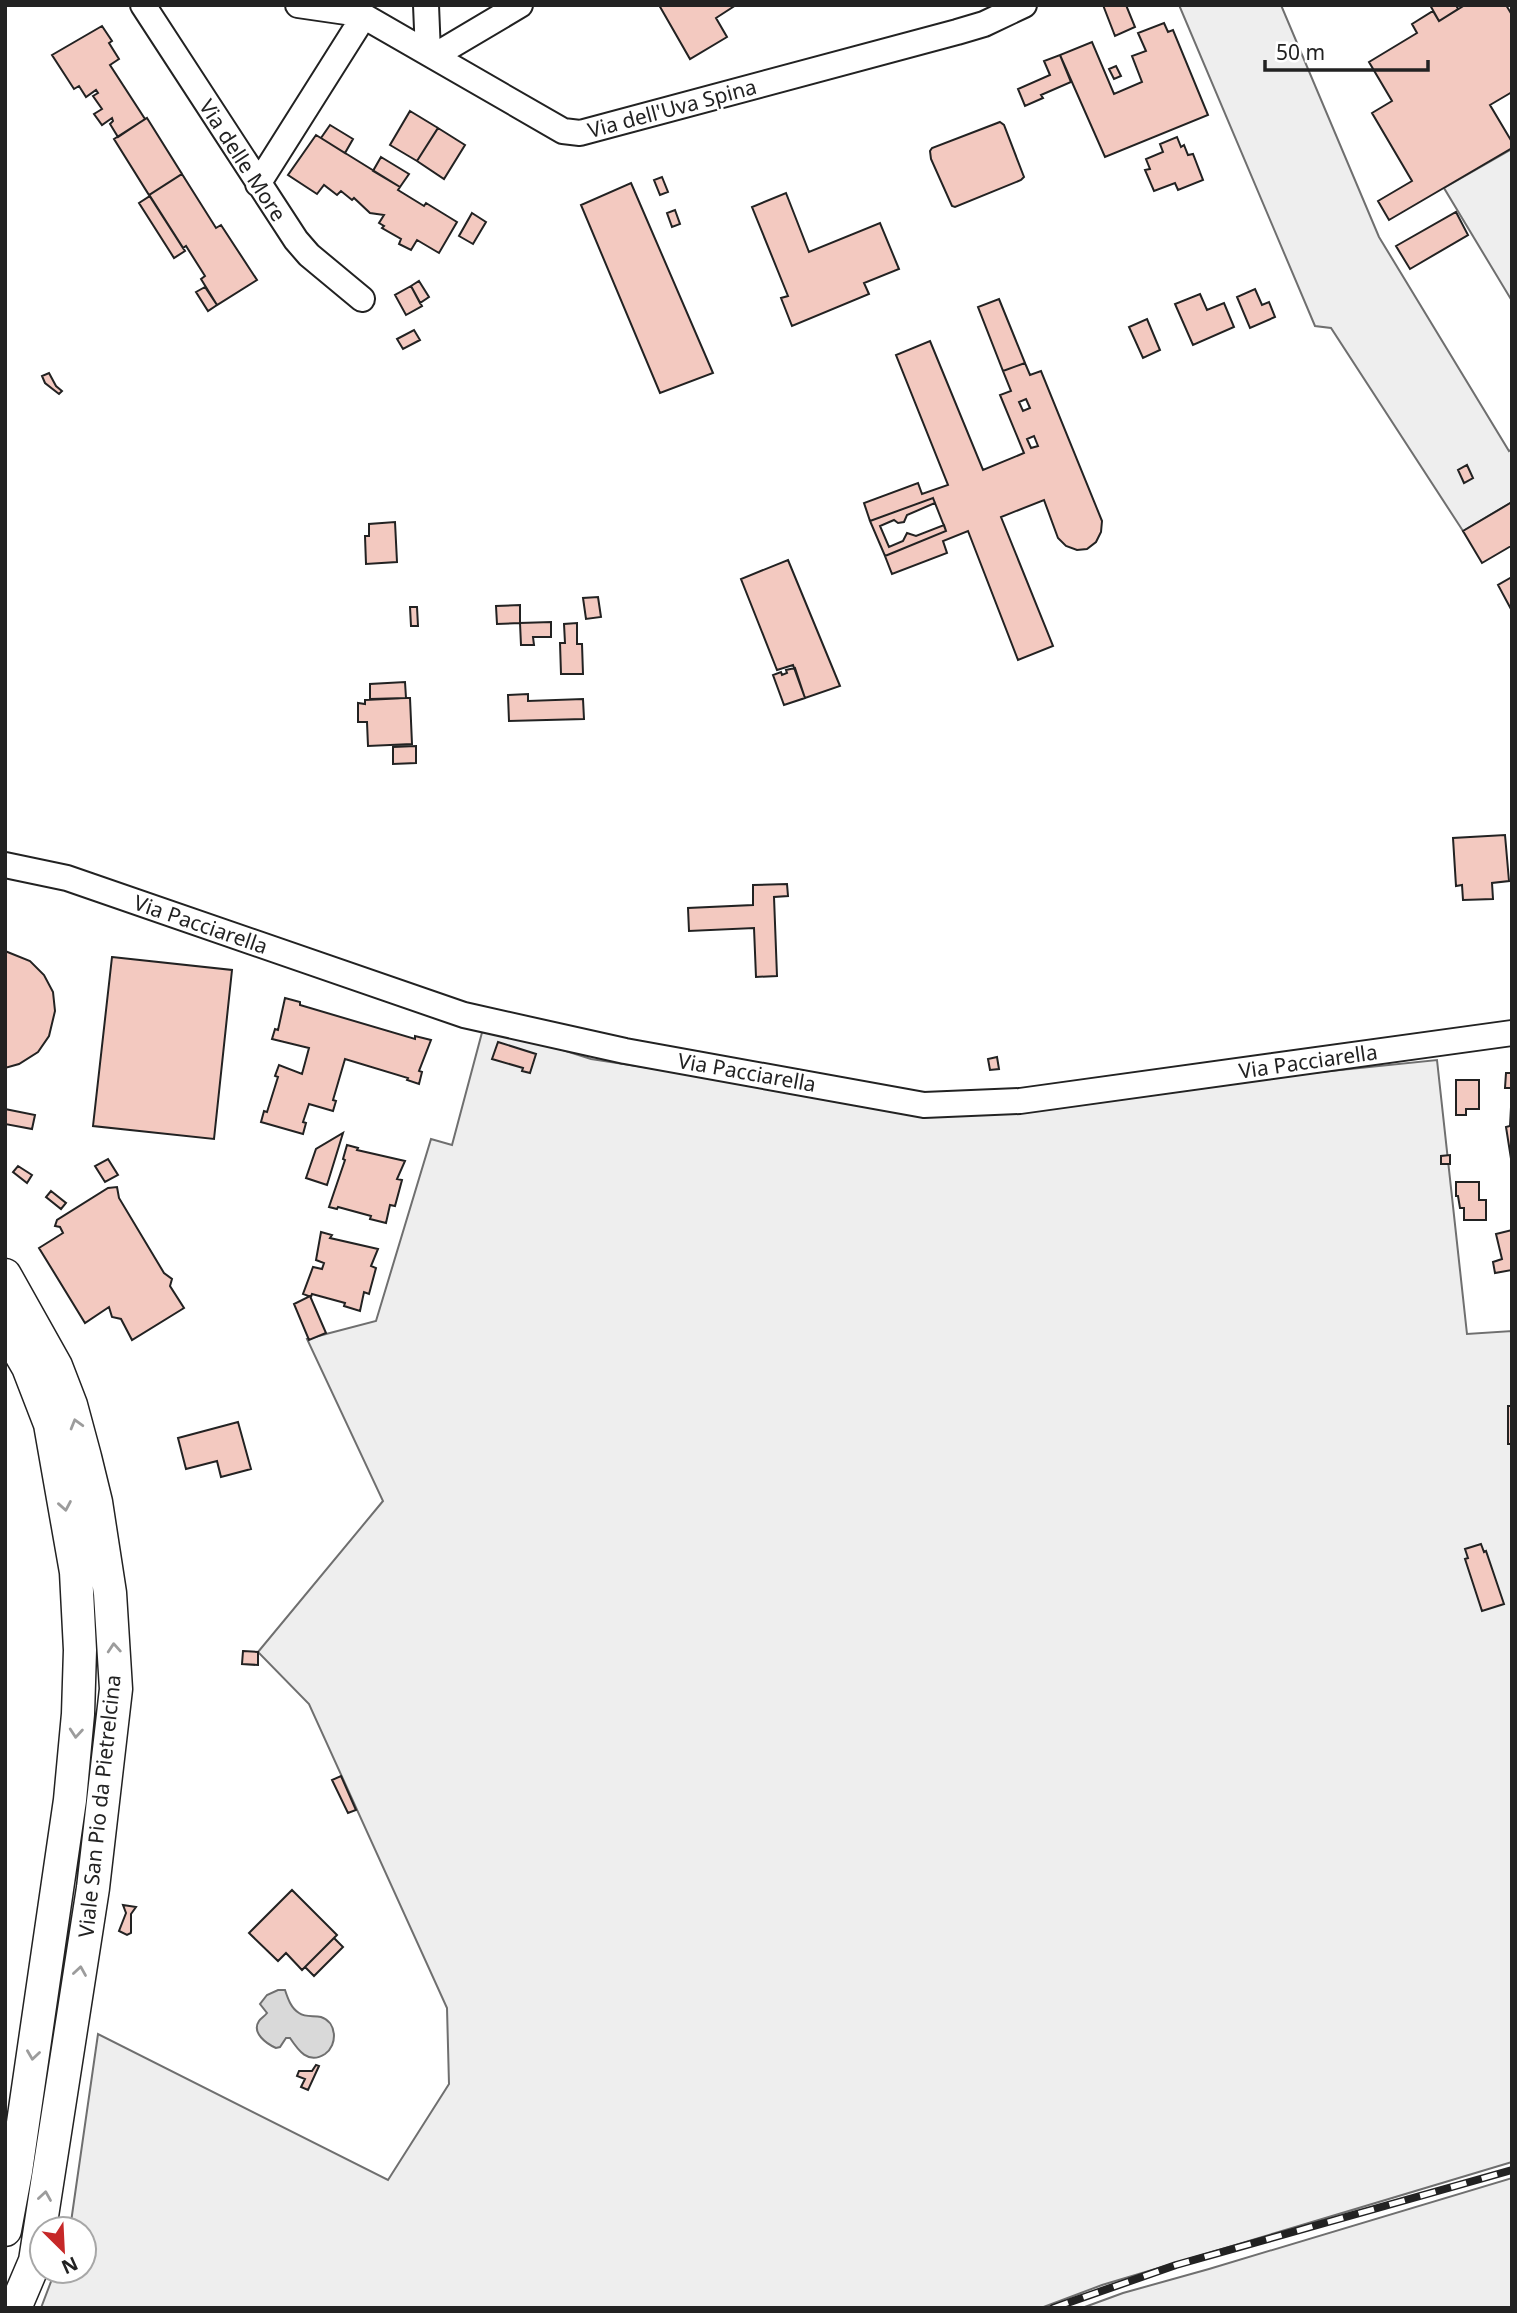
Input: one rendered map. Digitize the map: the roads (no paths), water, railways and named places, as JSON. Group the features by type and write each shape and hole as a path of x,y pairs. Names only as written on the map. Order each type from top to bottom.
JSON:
{"main road":[{"name":"Viale San Pio da Pietrelcina","path":"5,1275 55,1366 71,1405 96,1502 110,1593 117,1689 93,1888 35,2261 15,2308"},
{"name":"Viale San Pio da Pietrelcina","path":"5,1327 28,1367 50,1424 76,1572 80,1650 78,1714 70,1800 5,2230"}],"street":[{"name":"Via delle More","path":"143,5 296,240 309,255 362,299"},
{"name":"Via dell'Uva Spina","path":"299,5 360,14 564,131 580,133 957,32 984,24 1024,5"},
{"path":"426,5 431,55 520,5"},
{"path":"258,184 364,16"},
{"name":"Via Pacciarella","path":"5,864 67,878 464,1015 625,1051 924,1105 1020,1101 1512,1033"}],"railway":[{"path":"1053,2308 1176,2265 1512,2170"}]}
